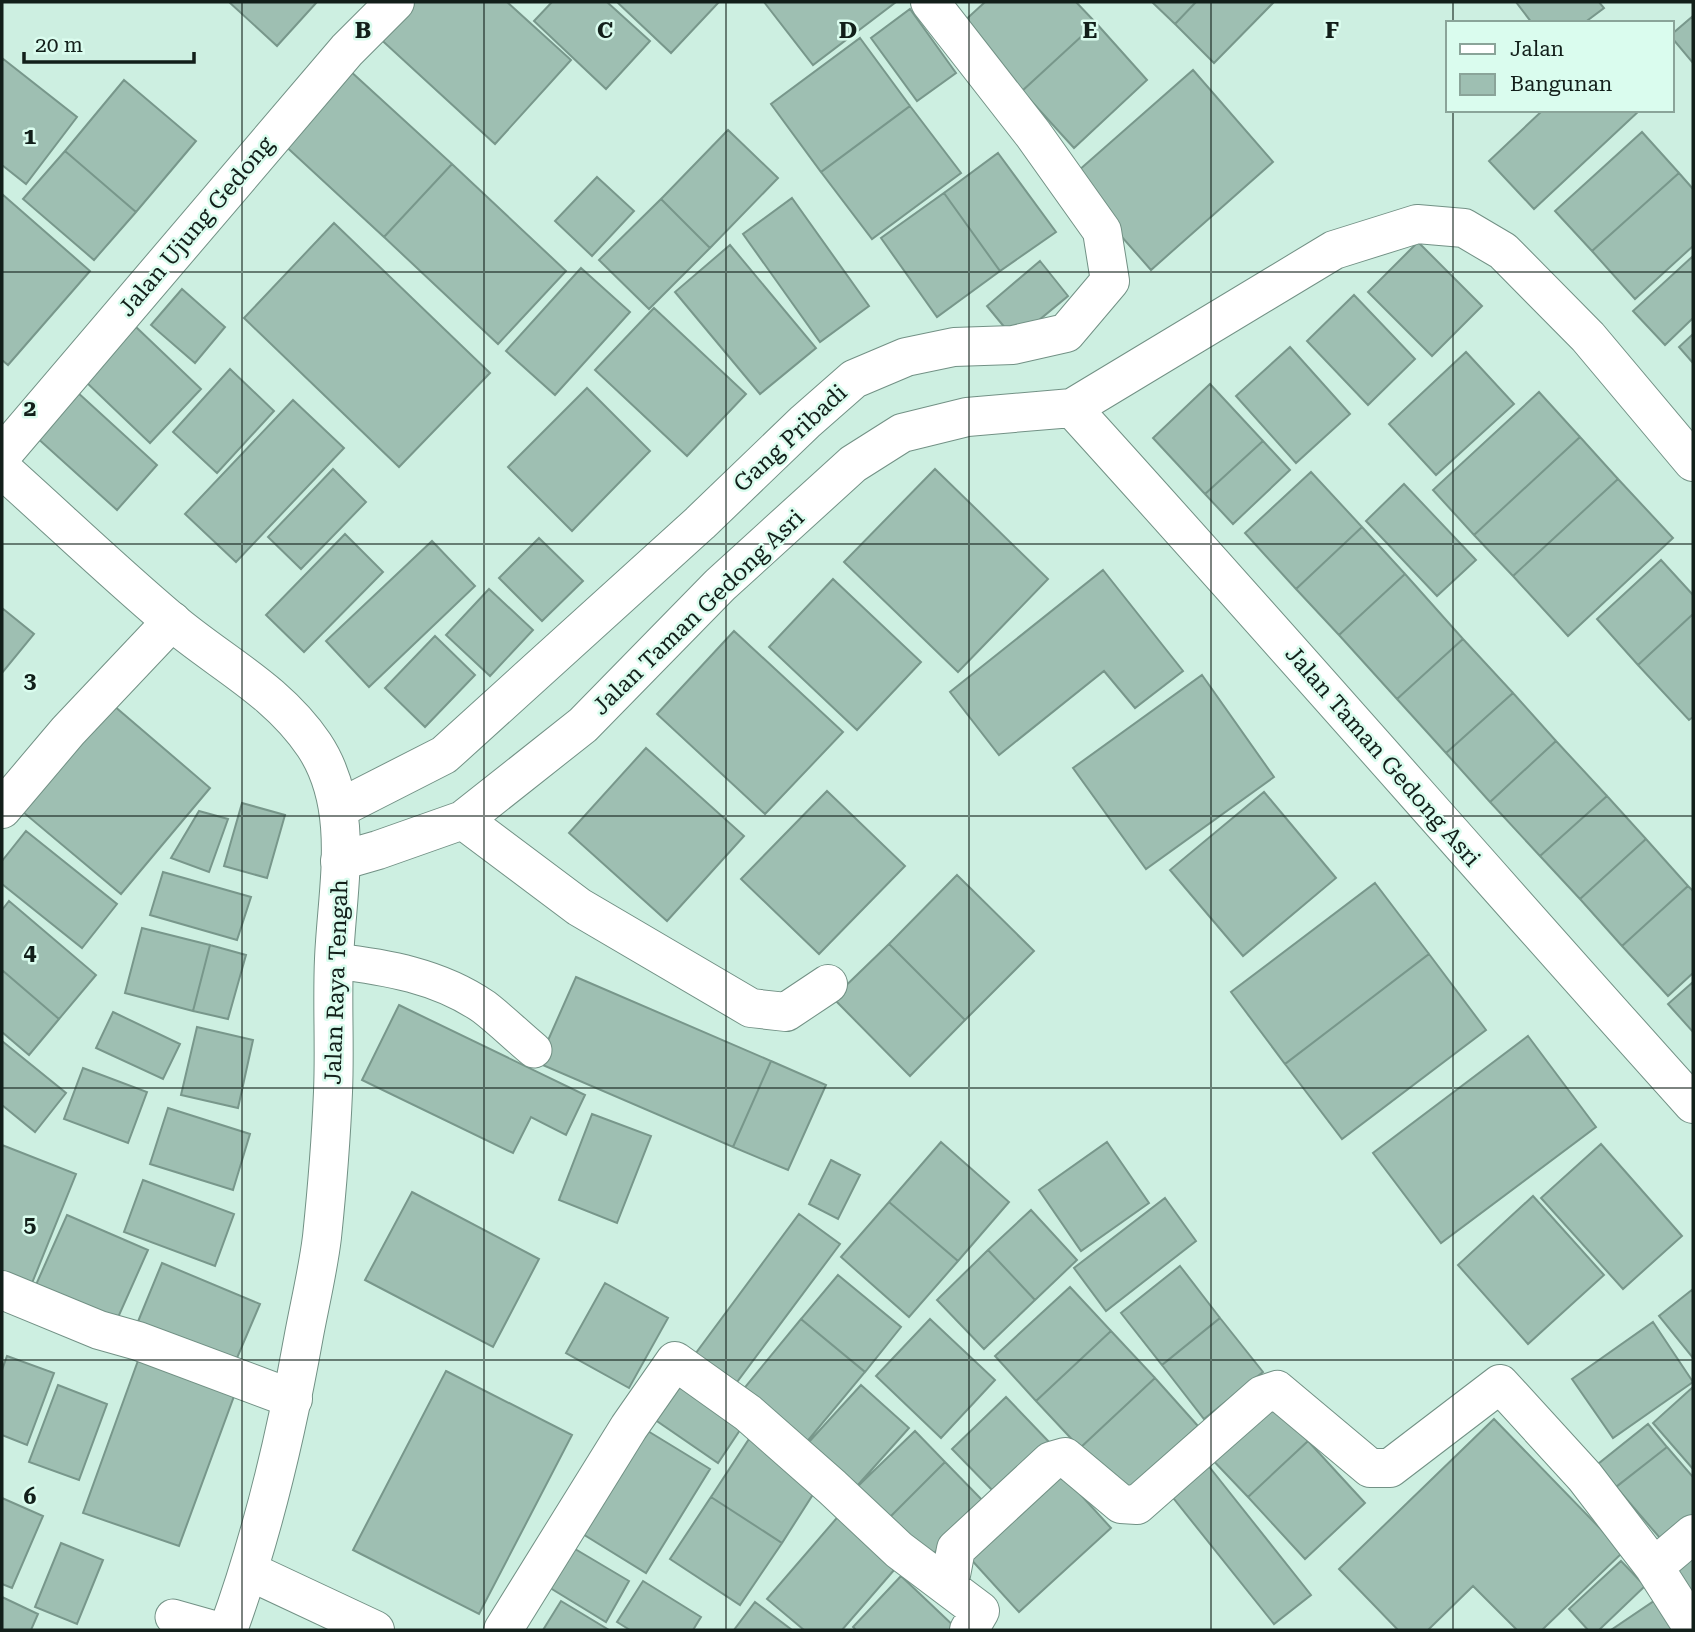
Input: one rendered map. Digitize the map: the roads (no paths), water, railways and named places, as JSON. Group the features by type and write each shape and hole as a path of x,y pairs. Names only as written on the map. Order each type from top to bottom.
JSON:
{"street":[{"name":"Jalan Ujung Gedong","path":"2,455 347,50 395,2"},
{"name":"Gang Pribadi","path":"340,808 444,755 700,523 804,422 854,379 906,357 954,347 1013,345 1066,333 1111,281 1102,231 1033,134 930,2"},
{"name":"Jalan Taman Gedong Asri","path":"340,861 463,820 583,725 720,585 853,464 902,433 967,417 1072,408 1334,250 1417,224 1464,228 1503,251 1588,337 1693,461"},
{"name":"Jalan Taman Gedong Asri","path":"1072,408 1277,634 1504,894 1693,1104"},
{"name":"Jalan Raya Tengah","path":"2,468 172,621 261,687 291,716 314,746 330,775 340,808 334,961 333,1092 322,1240 293,1399 274,1485 249,1571 228,1630"},
{"path":"2,809 68,732 172,621"},
{"path":"463,820 579,907 751,1008 786,1012 828,984"},
{"path":"2,1290 99,1331 138,1341 293,1399"},
{"path":"503,1630 629,1427 675,1361 748,1413 899,1550 943,1583 974,1621"},
{"path":"943,1583 951,1575 956,1549 1051,1461 1065,1457 1121,1504 1137,1505 1262,1395 1277,1390 1370,1468 1390,1468 1500,1384 1585,1477 1654,1567 1693,1628"},
{"path":"1654,1567 1693,1534"},
{"path":"249,1571 374,1630"}],"lane":[{"path":"334,961 384,967 432,980 483,1007 534,1050"},
{"path":"173,1617 219,1630"}]}
